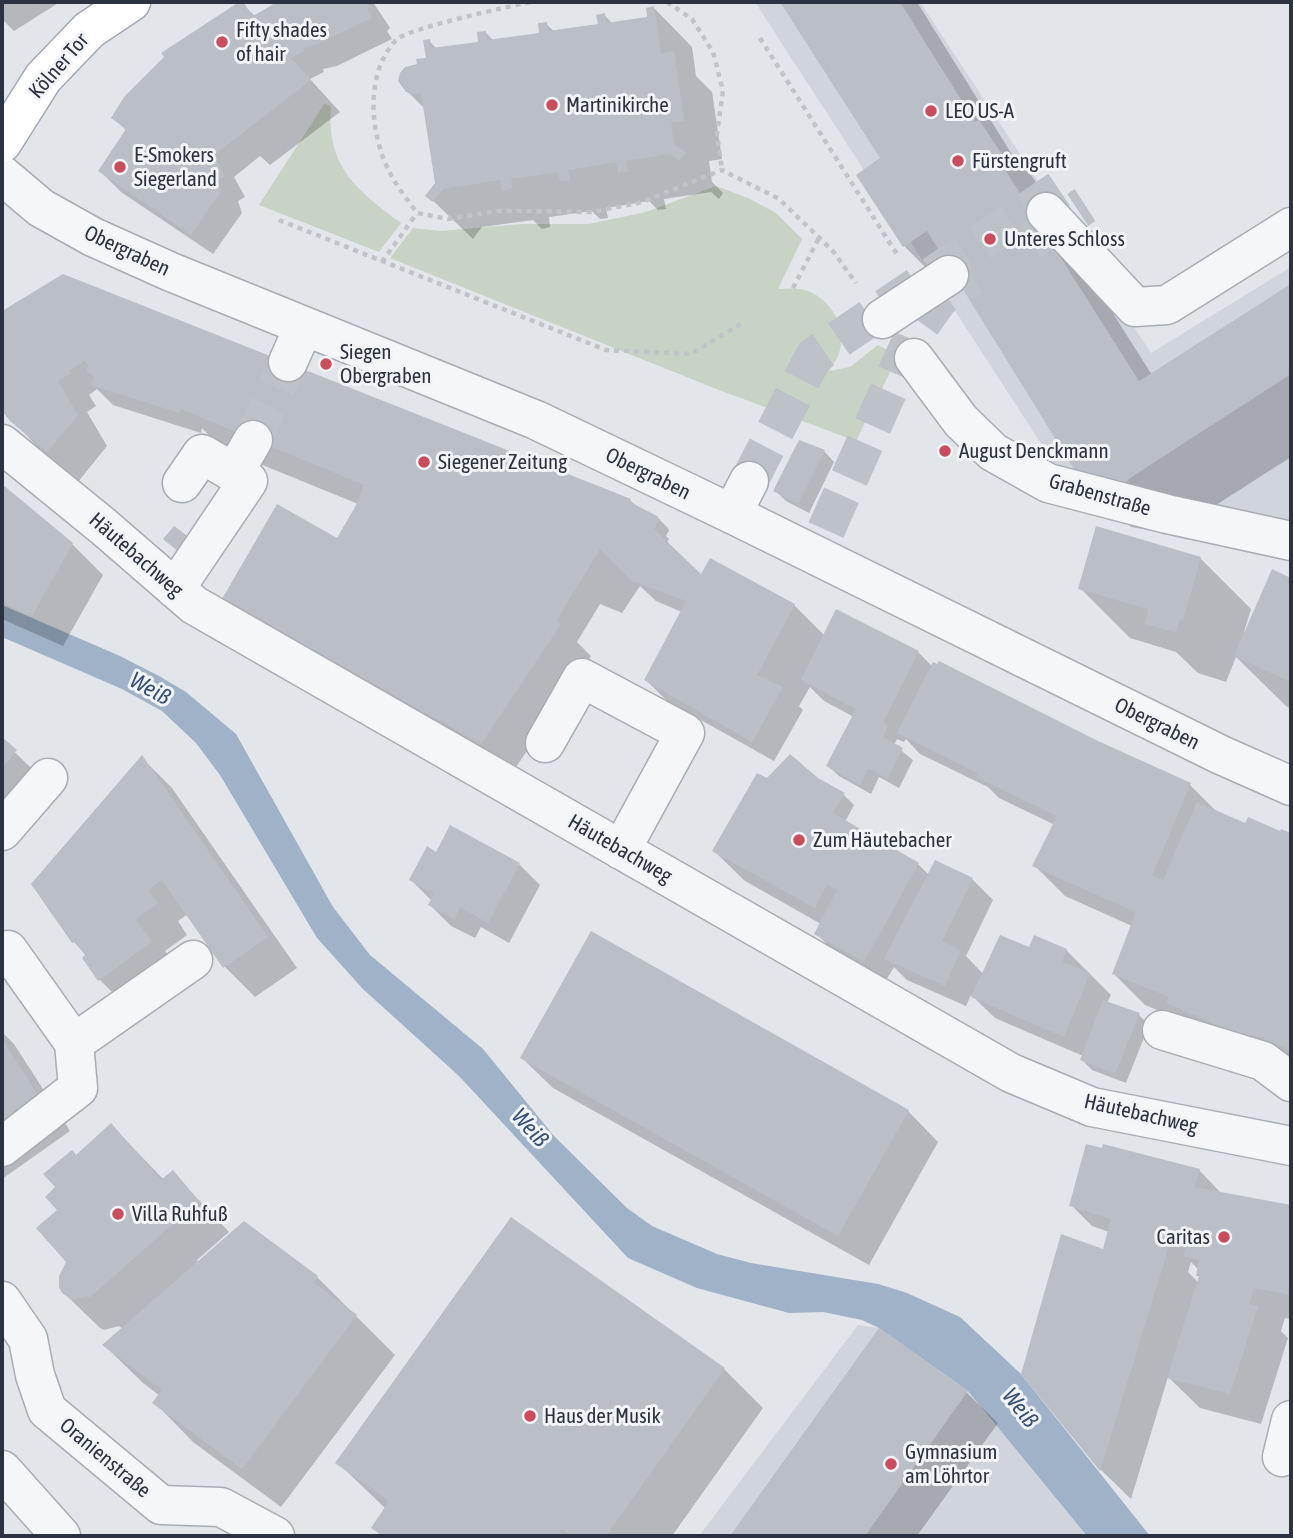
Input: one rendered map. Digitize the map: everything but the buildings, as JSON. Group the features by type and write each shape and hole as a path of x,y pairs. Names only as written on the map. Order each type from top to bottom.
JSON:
{"main road":[{"name":"Kölner Tor","path":"2,143 43,78 89,30 131,2"}],"street":[{"name":"Obergraben","path":"2,175 41,208 93,237 172,272 536,420 732,514 820,543 1221,755 1291,786"},
{"path":"1046,212 1135,307 1167,305 1291,227"},
{"path":"882,319 949,275"},
{"path":"288,362 304,326"},
{"name":"Grabenstraße","path":"914,358 961,421 993,452 1048,483 1167,514 1291,541"},
{"path":"234,473 253,440"},
{"name":"Häutebachweg","path":"2,444 47,465 175,589 194,604 1011,1073 1092,1107 1291,1146"},
{"path":"175,589 248,481 202,454 182,483"},
{"path":"732,514 749,481"},
{"path":"545,743 582,678 685,733 621,850"},
{"path":"2,831 48,778"},
{"path":"2,1147 78,1088 74,1043 8,950"},
{"path":"74,1043 193,960"},
{"path":"1161,1030 1263,1061 1291,1082"},
{"name":"Oranienstraße","path":"2,1301 28,1339 35,1375 47,1410 161,1505 221,1507 275,1536"},
{"path":"1282,1457 1291,1420"},
{"path":"2,1470 61,1536"}],"path":[{"path":"530,2 444,23 397,39 381,65 375,87 373,126 389,172 417,213 448,219 497,211 592,212 642,202 722,170 779,199 833,251 882,319"},
{"path":"667,2 692,19 713,52 723,91 717,134 722,170"},
{"path":"760,38 905,266"},
{"path":"382,262 417,213"},
{"path":"279,220 606,350 691,354 744,321"},
{"path":"793,288 819,238"}],"shaded area":[{"name":"Unteres Schloss","path":"755,2 920,2 1151,353 1291,267 1291,531 1073,493"},
{"name":"Gymnasium am Löhrtor","path":"858,1325 879,1328 968,1391 1087,1536 699,1536"}],"green space":[{"path":"324,104 331,106 334,145 347,175 370,199 401,223 379,252 259,205"},
{"path":"716,186 748,198 776,213 802,239 778,289 806,290 819,297 832,310 840,328 841,347 829,371 850,367 878,345 898,356 856,441 719,390 390,258 413,228 441,231 522,224 589,224 646,212"}],"water":[{"name":"Weiß","path":"2,605 120,656 159,676 186,692 236,734 333,907 370,955 483,1049 554,1136 627,1208 652,1226 717,1254 751,1263 878,1284 907,1293 960,1317 1021,1374 1150,1536 1087,1536 968,1391 879,1328 862,1320 823,1312 789,1313 697,1288 628,1258 459,1076 363,989 317,938 220,775 196,743 162,711 122,689 2,637"}],"tunnel":[{"path":"749,481 814,356 1070,182"},
{"path":"1030,241 1085,205"},
{"path":"826,530 913,336 940,298 973,277"},
{"path":"253,440 288,362"}],"place":[{"name":"Fifty shades of hair","path":"222,42"},
{"name":"Martinikirche","path":"552,105"},
{"name":"LEO US-A","path":"931,111"},
{"name":"Fürstengruft","path":"958,161"},
{"name":"E-Smokers Siegerland","path":"120,167"},
{"name":"Unteres Schloss","path":"990,239"},
{"name":"Siegen Obergraben","path":"326,364"},
{"name":"August Denckmann","path":"945,451"},
{"name":"Siegener Zeitung","path":"424,462"},
{"name":"Zum Häutebacher","path":"799,840"},
{"name":"Villa Ruhfuß","path":"118,1214"},
{"name":"Caritas","path":"1224,1237"},
{"name":"Haus der Musik","path":"530,1416"},
{"name":"Gymnasium am Löhrtor","path":"891,1464"}]}
